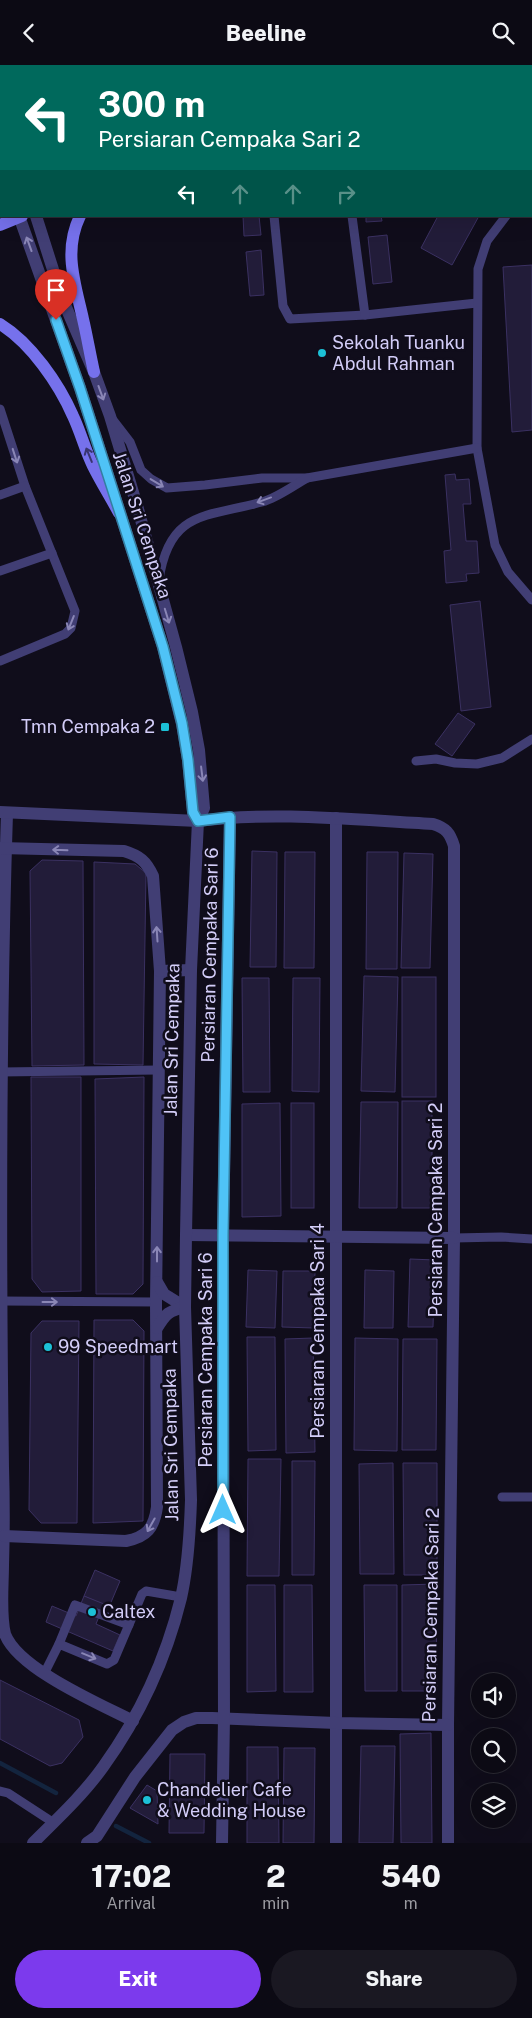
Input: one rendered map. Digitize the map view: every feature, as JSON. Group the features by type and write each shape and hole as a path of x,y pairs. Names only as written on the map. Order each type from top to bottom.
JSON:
{"main road":[{"path":"0,225 20,217"},
{"path":"80,217 74,229 71,247 71,267 94,372"},
{"path":"0,324 28,348 56,384 73,416 93,466 120,513"}],"street":[{"name":"Jalan Sri Cempaka","path":"20,217 80,388 163,647 188,760 193,812 198,821"},
{"name":"Jalan Sri Cempaka","path":"34,1843 69,1807 102,1767 133,1721 165,1652 181,1597 190,1527 191,1500 185,1307 191,970 198,821 204,808 199,750 192,712 138,509 110,416 94,372 62,299 36,217"},
{"name":"Persiaran Cempaka Sari 2","path":"4,813 198,821 230,817 336,818 433,824 444,827 451,835 454,846 454,1238 448,1843"},
{"path":"4,813 1,1071 2,1618 5,1633 20,1655 44,1674 133,1721"},
{"name":"Persiaran Cempaka Sari 6","path":"222,1843 224,1718 223,1235 230,817"},
{"name":"Persiaran Cempaka Sari 4","path":"336,818 336,1843"},
{"name":"Jalan Sri Cempaka","path":"3,848 124,851 137,855 148,864 153,876 160,971 156,1303 157,1507 155,1520 148,1531 139,1539 126,1541 3,1542"},
{"path":"160,971 191,970"},
{"path":"186,1235 454,1238"},
{"path":"157,1282 164,1294 185,1307"},
{"path":"157,1328 164,1316 185,1307"},
{"path":"94,1841 135,1777 172,1731 184,1722 196,1718 448,1725"}],"lane":[{"path":"274,217 283,306 290,319 366,315 477,303"},
{"path":"352,217 366,315"},
{"path":"505,217 487,241 478,269 477,448 495,545 508,572 532,600"},
{"path":"0,409 25,486 75,611 71,628 65,634 0,661"},
{"path":"110,416 130,442 142,470 151,479 167,488 262,478 307,478 477,448"},
{"path":"158,585 162,563 170,543 180,529 199,516 265,501 307,478"},
{"path":"0,495 25,486"},
{"path":"0,571 52,553"},
{"path":"416,761 436,759 455,763 477,764 502,758 532,739"},
{"path":"1,1071 158,1070"},
{"path":"454,1238 502,1237 532,1239"},
{"path":"1,1308 156,1303"},
{"path":"502,1497 532,1497"},
{"path":"59,1644 107,1664 114,1660 142,1594 146,1591 181,1597"},
{"path":"44,1674 75,1605 129,1625"},
{"path":"0,1791 8,1793 54,1823"}],"building":[{"path":"243,217 259,217 261,235 244,236"},
{"path":"366,217 381,217 382,221 366,222"},
{"path":"437,217 478,217 452,265 421,248"},
{"path":"387,235 392,282 373,284 368,237"},
{"path":"261,250 264,295 250,296 246,252"},
{"path":"532,265 532,430 512,432 503,267"},
{"path":"455,474 456,480 469,479 471,504 463,504 466,541 477,541 479,573 466,574 467,581 446,583 444,551 451,550 445,475"},
{"path":"480,601 491,707 461,711 450,605"},
{"path":"458,713 475,724 452,756 435,744"},
{"path":"252,851 277,852 276,967 250,967"},
{"path":"285,852 315,852 314,968 284,968"},
{"path":"367,852 398,852 397,969 366,969"},
{"path":"404,853 433,854 430,968 401,968"},
{"path":"42,860 83,861 84,1065 32,1066 30,871"},
{"path":"94,862 135,864 146,873 143,1065 94,1064"},
{"path":"364,976 398,977 395,1092 361,1091"},
{"path":"402,977 436,977 436,1097 402,1097"},
{"path":"242,978 269,978 270,1092 243,1092"},
{"path":"293,978 320,978 319,1092 292,1091"},
{"path":"31,1077 81,1077 81,1291 42,1292 32,1279"},
{"path":"144,1077 143,1284 133,1294 96,1294 95,1079"},
{"path":"402,1101 432,1101 432,1208 402,1208"},
{"path":"361,1102 398,1102 397,1208 359,1208"},
{"path":"280,1103 281,1216 242,1217 242,1104"},
{"path":"291,1103 314,1103 314,1208 291,1208"},
{"path":"410,1259 435,1260 433,1327 408,1327"},
{"path":"248,1270 277,1271 275,1328 246,1327"},
{"path":"365,1270 394,1271 393,1328 364,1328"},
{"path":"283,1271 315,1271 314,1328 282,1327"},
{"path":"94,1320 133,1320 144,1331 143,1521 93,1523"},
{"path":"42,1321 79,1321 77,1523 41,1523 29,1510 31,1333"},
{"path":"247,1337 275,1337 276,1450 248,1451"},
{"path":"313,1338 315,1452 286,1453 285,1339"},
{"path":"355,1338 398,1339 397,1451 354,1450"},
{"path":"403,1339 437,1339 436,1450 402,1450"},
{"path":"248,1459 281,1459 279,1576 247,1576"},
{"path":"292,1461 315,1461 314,1575 292,1575"},
{"path":"393,1463 394,1574 360,1574 359,1464"},
{"path":"403,1463 437,1463 437,1575 404,1575"},
{"path":"95,1570 120,1581 109,1607 84,1596"},
{"path":"436,1584 437,1691 402,1691 402,1585"},
{"path":"247,1585 275,1585 276,1691 247,1692"},
{"path":"284,1585 312,1585 313,1692 284,1692"},
{"path":"364,1585 397,1585 397,1691 365,1691"},
{"path":"84,1596 104,1604 96,1624 120,1635 113,1651 46,1622 52,1606 76,1616"},
{"path":"0,1680 79,1720 83,1737 62,1763 50,1766 0,1739"},
{"path":"431,1733 432,1843 401,1843 400,1734"},
{"path":"361,1746 395,1746 393,1843 359,1843"},
{"path":"247,1747 278,1747 279,1843 247,1843"},
{"path":"284,1748 315,1748 314,1843 283,1843"},
{"path":"170,1754 205,1754 204,1833 169,1833"},
{"name":"Chandelier Cafe & Wedding House","path":"147,1785 157,1791 158,1824 130,1808"}],"waterway":[{"path":"0,1763 56,1793"},
{"path":"116,1826 149,1843"}],"place":[{"name":"Sekolah Tuanku Abdul Rahman","path":"322,353"},
{"name":"Tmn Cempaka 2","path":"165,727"},
{"name":"99 Speedmart","path":"48,1347"},
{"name":"Caltex","path":"92,1612"},
{"name":"Chandelier Cafe & Wedding House","path":"147,1800"}],"route":[{"path":"56,320 98,443 163,647 182,723 193,812 198,821 230,817 223,1235 223,1510"}]}
